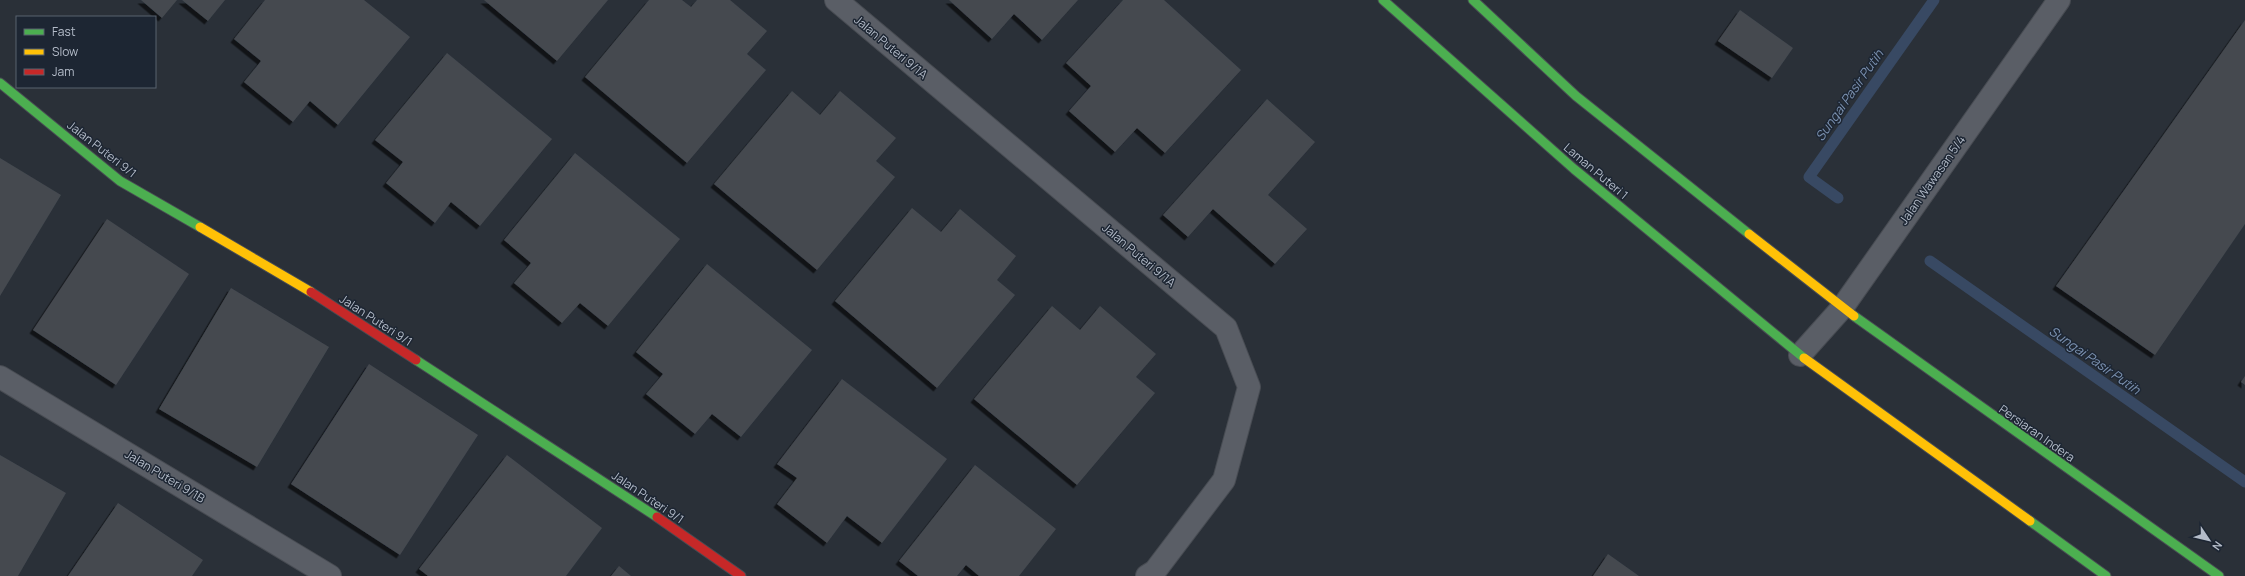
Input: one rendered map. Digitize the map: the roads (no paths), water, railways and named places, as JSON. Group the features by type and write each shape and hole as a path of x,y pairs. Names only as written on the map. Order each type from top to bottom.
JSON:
{"main road":[{"name":"Laman Puteri 1","path":"1383,0 1574,169 1800,355"},
{"path":"1473,0 1576,96 1842,308"},
{"name":"Jalan Puteri 9/1","path":"0,83 120,180 307,289 661,519 741,576"},
{"name":"Persiaran Indera","path":"1842,308 2219,576"},
{"path":"1800,355 2106,576"}],"street":[{"name":"Jalan Puteri 9/1A","path":"836,0 1226,328 1249,387 1224,480 1155,571 1147,576"},
{"name":"Jalan Wawasan 5/4","path":"1800,355 1842,308 2059,0"},
{"name":"Jalan Puteri 9/1B","path":"0,377 330,576"}],"waterway":[{"name":"Sungai Pasir Putih","path":"1838,198 1809,177 1934,0"},
{"name":"Sungai Pasir Putih","path":"1930,261 2245,482"}]}
